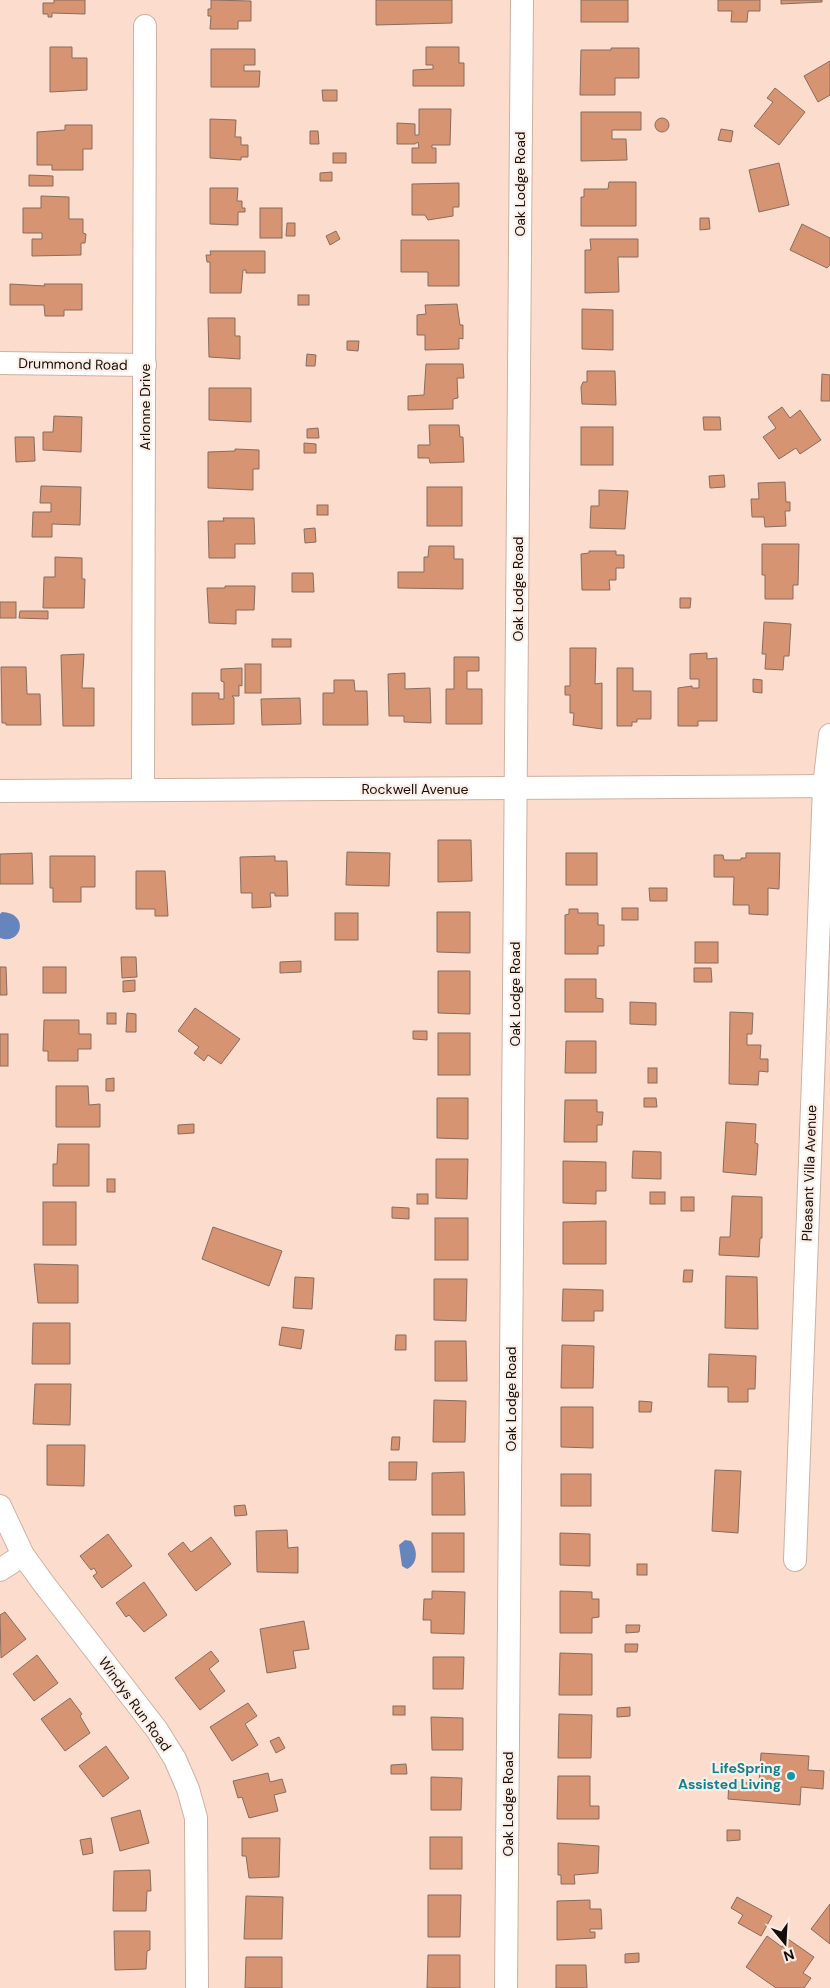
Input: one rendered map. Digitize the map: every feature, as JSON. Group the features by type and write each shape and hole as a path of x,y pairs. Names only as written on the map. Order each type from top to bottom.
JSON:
{"street":[{"name":"Oak Lodge Road","path":"506,1988 522,0"},
{"name":"Arlonne Drive","path":"143,788 145,26"},
{"name":"Drummond Road","path":"0,363 145,365"},
{"name":"Pleasant Villa Avenue","path":"795,1560 830,735"},
{"name":"Rockwell Avenue","path":"0,791 143,788 516,789 827,786"},
{"name":"Windys Run Road","path":"0,1506 23,1555 157,1730 175,1759 188,1789 196,1818 198,1988"},
{"path":"0,1570 23,1555"}],"water":[{"path":"2,912 17,918 20,928 18,934 14,937 8,939 0,938 0,914"},
{"path":"405,1540 411,1541 416,1552 413,1564 407,1569 402,1566 399,1545"}],"building":[{"path":"54,0 85,0 85,14 52,13 52,17 48,17 48,14 43,14 43,3 54,3"},
{"path":"211,0 251,1 251,21 238,21 238,29 210,29 211,16 208,16 208,9 211,9"},
{"path":"376,0 452,0 452,23 376,25"},
{"path":"581,0 628,0 628,22 581,22"},
{"path":"718,0 760,0 760,11 748,11 747,22 731,22 732,11 718,11"},
{"path":"781,0 822,0 822,2 781,4"},
{"path":"50,47 72,47 72,58 87,58 87,90 50,92"},
{"path":"426,47 459,47 459,63 464,63 464,86 413,86 413,70 433,69 433,65 426,65"},
{"path":"611,48 639,48 639,78 615,78 615,95 580,95 581,50 611,50"},
{"path":"211,49 255,49 255,65 244,65 244,71 260,71 259,87 211,87"},
{"path":"830,61 830,95 818,102 804,76"},
{"path":"775,88 805,112 779,145 754,126 773,102 767,98"},
{"path":"322,90 337,90 337,101 323,101"},
{"path":"419,109 451,109 450,145 432,145 432,148 436,148 436,163 412,163 412,148 419,148 418,142 415,144 397,144 397,123 415,124 415,135 419,135"},
{"path":"581,112 641,112 641,130 612,130 612,139 626,139 627,160 581,161"},
{"path":"662,118 667,120 669,125 667,130 662,132 657,130 655,125 657,120"},
{"path":"210,119 236,120 235,137 241,137 241,145 248,145 248,157 241,157 241,160 210,158"},
{"path":"65,125 92,125 92,149 83,149 83,170 52,170 52,165 37,165 37,132 65,130"},
{"path":"721,129 733,131 731,142 718,140"},
{"path":"310,131 318,131 319,144 310,144"},
{"path":"333,153 346,153 346,163 333,163"},
{"path":"779,163 789,205 759,212 749,170"},
{"path":"332,172 332,181 320,181 320,173"},
{"path":"29,175 53,176 53,186 29,186"},
{"path":"609,182 636,182 636,226 581,226 581,197 584,197 584,189 608,189"},
{"path":"459,183 459,207 453,207 453,216 428,220 425,215 412,215 412,184"},
{"path":"210,188 238,188 237,201 242,201 242,208 245,208 245,212 238,212 238,225 210,224"},
{"path":"41,196 69,197 69,219 83,219 83,233 86,234 85,243 81,243 81,255 32,256 32,239 42,239 42,233 23,233 23,208 41,208"},
{"path":"260,208 282,208 282,238 260,238"},
{"path":"700,218 709,218 710,229 700,230"},
{"path":"287,223 295,223 295,236 286,236"},
{"path":"802,224 830,238 830,265 827,268 790,250"},
{"path":"336,231 340,239 330,245 326,236"},
{"path":"590,239 638,239 638,257 618,257 619,292 585,293 585,250 591,250"},
{"path":"401,240 459,240 459,286 428,286 428,272 401,272"},
{"path":"210,251 265,251 265,273 246,273 246,270 243,270 241,293 210,293 210,262 207,262 206,255 211,255"},
{"path":"10,284 45,286 44,284 82,284 82,310 64,310 64,316 45,316 44,305 10,305"},
{"path":"298,295 309,295 309,305 298,305"},
{"path":"457,304 460,325 463,325 463,339 459,338 459,349 425,350 425,335 417,335 417,315 426,314 425,305"},
{"path":"582,309 613,310 613,350 582,349"},
{"path":"208,318 235,318 235,336 240,336 240,359 209,357"},
{"path":"347,341 359,341 358,351 347,350"},
{"path":"307,354 316,355 315,366 306,366"},
{"path":"426,364 463,364 464,378 457,378 458,398 453,399 453,409 408,410 408,396 424,395"},
{"path":"587,371 615,371 616,405 582,404 581,387 583,382 587,382"},
{"path":"822,374 830,375 830,401 821,401"},
{"path":"209,388 251,388 251,422 209,420"},
{"path":"782,407 790,418 800,410 821,440 800,454 796,448 779,459 763,437 776,428 768,417"},
{"path":"54,416 82,417 81,452 43,450 43,432 53,432"},
{"path":"703,417 720,417 721,430 704,430"},
{"path":"429,425 459,425 460,437 463,437 464,462 430,463 429,458 418,458 418,445 430,445"},
{"path":"581,427 613,427 613,465 581,465"},
{"path":"318,428 319,438 307,438 307,429"},
{"path":"15,437 34,437 35,461 16,462"},
{"path":"304,443 316,444 316,453 304,453"},
{"path":"235,449 259,450 259,469 253,469 253,490 208,488 208,452 235,451"},
{"path":"724,475 725,487 710,488 709,476"},
{"path":"785,482 786,502 790,502 790,511 785,511 786,526 765,527 764,517 752,517 751,499 759,499 758,483"},
{"path":"41,486 81,487 80,525 52,524 52,537 32,537 33,512 51,512 51,503 40,503"},
{"path":"427,487 462,487 462,526 427,526"},
{"path":"599,490 628,491 625,529 590,528 591,506 599,506"},
{"path":"317,505 328,505 328,515 317,515"},
{"path":"223,518 254,518 255,544 235,544 235,558 209,558 208,521 224,521"},
{"path":"315,528 316,542 305,543 304,529"},
{"path":"762,544 799,544 798,585 793,585 793,599 765,599 765,575 762,575"},
{"path":"429,546 454,546 454,559 463,559 463,589 398,588 398,572 424,572 424,557 428,557"},
{"path":"589,551 616,551 616,555 624,555 624,568 616,568 616,580 609,580 610,590 582,590 581,554 589,553"},
{"path":"55,557 82,558 82,579 85,579 84,608 43,608 44,577 55,577"},
{"path":"292,573 313,573 314,592 292,592"},
{"path":"225,586 255,586 254,610 236,610 236,624 209,623 207,588 225,588"},
{"path":"680,598 691,598 690,608 680,608"},
{"path":"0,602 16,602 16,618 0,618"},
{"path":"20,611 48,611 48,619 19,618"},
{"path":"764,622 791,624 789,656 784,656 783,670 765,669 766,654 762,654"},
{"path":"272,639 291,639 291,647 272,647"},
{"path":"570,648 596,648 595,684 602,683 602,729 573,725 574,713 570,713 570,695 565,695 565,686 570,686"},
{"path":"707,653 707,659 717,658 717,721 698,721 698,726 678,726 678,688 692,686 692,688 699,688 699,679 690,679 690,654"},
{"path":"84,654 82,688 94,688 94,726 63,726 61,655"},
{"path":"454,657 479,657 479,671 467,671 467,689 482,689 482,724 446,724 446,689 454,689"},
{"path":"245,664 261,664 261,693 245,693"},
{"path":"1,667 26,667 27,694 40,694 41,725 6,725 6,723 2,723"},
{"path":"242,668 242,686 239,685 239,696 232,696 234,698 234,724 192,725 192,693 219,693 219,699 224,699 224,682 221,681 221,669"},
{"path":"617,668 633,668 633,691 651,691 651,719 637,719 637,722 632,722 632,726 617,726"},
{"path":"405,673 405,689 430,688 431,723 404,722 404,716 389,716 388,674"},
{"path":"753,679 762,680 762,693 753,692"},
{"path":"334,680 354,680 355,691 367,691 368,725 323,725 323,693 334,693"},
{"path":"300,698 301,724 262,725 261,699"},
{"path":"438,840 471,840 472,881 438,882"},
{"path":"347,852 390,853 389,886 346,885"},
{"path":"32,853 33,884 0,884 0,854"},
{"path":"566,853 597,853 597,885 566,885"},
{"path":"746,853 780,853 779,889 768,888 768,915 749,914 749,905 733,905 734,877 714,877 714,855 723,855 724,860 741,860 741,858 746,858"},
{"path":"50,856 95,856 95,887 81,887 81,902 53,902 53,888 50,888"},
{"path":"275,856 275,861 287,861 288,896 275,896 275,893 270,893 271,907 252,908 252,893 241,893 240,857"},
{"path":"136,871 165,871 168,916 155,916 155,909 136,909"},
{"path":"649,888 667,888 667,901 650,901"},
{"path":"622,908 638,908 638,920 622,920"},
{"path":"569,909 578,909 578,913 598,913 598,925 604,925 604,946 598,946 598,954 565,954 565,915 569,914"},
{"path":"437,912 470,912 470,953 437,952"},
{"path":"335,913 358,913 358,940 335,940"},
{"path":"695,942 718,942 718,963 695,963"},
{"path":"121,957 136,957 137,977 122,978"},
{"path":"301,961 301,972 280,973 280,962"},
{"path":"0,967 6,967 7,995 0,995"},
{"path":"43,967 66,967 66,993 43,993"},
{"path":"694,968 711,968 712,982 694,982"},
{"path":"438,971 470,971 470,1014 438,1013"},
{"path":"565,979 596,979 596,998 603,999 603,1012 565,1012"},
{"path":"135,980 135,991 123,992 123,981"},
{"path":"630,1002 656,1003 656,1025 630,1024"},
{"path":"195,1008 240,1039 221,1064 208,1055 204,1061 194,1053 199,1047 178,1031"},
{"path":"730,1012 753,1013 752,1034 747,1034 747,1045 761,1045 760,1059 768,1059 768,1072 759,1071 758,1085 729,1084"},
{"path":"107,1013 116,1013 116,1024 107,1024"},
{"path":"127,1013 136,1014 136,1032 126,1032"},
{"path":"44,1020 79,1020 79,1034 91,1034 91,1049 78,1049 78,1061 48,1061 48,1051 43,1051"},
{"path":"413,1031 427,1031 427,1040 413,1039"},
{"path":"438,1033 470,1033 470,1075 438,1075"},
{"path":"0,1034 8,1034 8,1066 0,1066"},
{"path":"566,1041 596,1041 596,1073 565,1073"},
{"path":"648,1068 657,1068 657,1083 648,1083"},
{"path":"114,1078 114,1091 106,1091 106,1079"},
{"path":"56,1086 88,1086 89,1105 100,1104 100,1127 56,1127"},
{"path":"437,1098 468,1098 468,1139 437,1138"},
{"path":"644,1098 656,1098 657,1107 644,1107"},
{"path":"565,1100 597,1100 597,1112 603,1112 602,1125 597,1125 597,1142 564,1142"},
{"path":"726,1122 756,1124 755,1143 758,1144 756,1175 723,1172"},
{"path":"194,1124 194,1133 178,1134 178,1125"},
{"path":"58,1144 89,1144 89,1186 53,1186 53,1164 57,1164"},
{"path":"633,1151 661,1152 661,1179 632,1178"},
{"path":"436,1159 468,1159 467,1199 436,1198"},
{"path":"563,1161 606,1162 606,1191 596,1191 596,1204 563,1203"},
{"path":"107,1179 115,1179 115,1192 107,1192"},
{"path":"650,1192 665,1192 665,1204 650,1204"},
{"path":"417,1194 428,1194 428,1204 417,1204"},
{"path":"732,1196 762,1197 762,1238 760,1238 759,1257 719,1255 720,1237 730,1237"},
{"path":"681,1197 694,1197 694,1211 681,1211"},
{"path":"43,1202 76,1202 76,1245 43,1245"},
{"path":"392,1207 409,1208 409,1219 392,1218"},
{"path":"435,1218 468,1218 468,1260 435,1260"},
{"path":"606,1221 606,1264 563,1264 563,1222"},
{"path":"213,1227 282,1251 269,1286 202,1259"},
{"path":"34,1264 78,1265 78,1303 38,1303"},
{"path":"684,1270 693,1270 692,1282 683,1282"},
{"path":"726,1276 757,1277 758,1329 725,1328"},
{"path":"295,1277 314,1278 312,1309 293,1308"},
{"path":"434,1279 467,1279 466,1321 434,1320"},
{"path":"563,1289 603,1290 603,1311 594,1311 594,1321 562,1321"},
{"path":"33,1323 70,1323 70,1364 32,1364"},
{"path":"282,1327 304,1330 301,1349 279,1345"},
{"path":"396,1335 406,1335 406,1350 395,1350"},
{"path":"435,1341 466,1341 467,1381 435,1381"},
{"path":"562,1345 594,1346 593,1388 561,1388"},
{"path":"709,1354 756,1356 755,1389 748,1389 748,1402 728,1402 728,1387 708,1387"},
{"path":"35,1384 71,1384 70,1425 33,1424"},
{"path":"434,1400 466,1401 465,1442 433,1442"},
{"path":"639,1401 652,1402 651,1412 639,1412"},
{"path":"561,1407 593,1407 593,1448 561,1447"},
{"path":"392,1437 400,1437 399,1450 391,1450"},
{"path":"47,1445 85,1445 84,1486 47,1485"},
{"path":"389,1462 417,1462 416,1480 389,1480"},
{"path":"715,1470 741,1471 738,1533 712,1531"},
{"path":"464,1472 465,1515 432,1515 432,1473"},
{"path":"561,1474 591,1474 591,1506 561,1506"},
{"path":"245,1505 247,1515 235,1516 234,1506"},
{"path":"287,1530 288,1548 298,1547 298,1573 257,1572 256,1531"},
{"path":"432,1533 464,1533 464,1572 432,1572"},
{"path":"560,1533 590,1534 590,1566 560,1565"},
{"path":"108,1534 132,1566 102,1588 93,1576 97,1573 94,1568 91,1570 80,1556"},
{"path":"211,1537 231,1564 196,1591 168,1554 183,1542 191,1552"},
{"path":"637,1564 647,1564 647,1575 637,1575"},
{"path":"144,1582 167,1615 144,1632 129,1615 126,1617 116,1603"},
{"path":"432,1591 465,1592 464,1634 431,1633 431,1620 423,1620 424,1599 432,1599"},
{"path":"560,1591 592,1592 592,1599 599,1599 599,1617 592,1618 592,1633 560,1633"},
{"path":"5,1612 26,1639 1,1658 0,1615"},
{"path":"304,1621 309,1649 293,1651 296,1668 267,1673 260,1629"},
{"path":"626,1625 640,1625 639,1632 626,1633"},
{"path":"625,1644 638,1644 637,1652 625,1652"},
{"path":"211,1651 219,1661 209,1669 225,1691 200,1710 175,1678"},
{"path":"560,1653 592,1654 592,1695 559,1695"},
{"path":"37,1655 58,1683 34,1701 13,1674"},
{"path":"433,1657 464,1657 463,1689 433,1689"},
{"path":"70,1698 82,1714 80,1716 90,1733 65,1751 41,1719"},
{"path":"248,1703 257,1716 245,1724 258,1745 232,1761 210,1727"},
{"path":"393,1706 405,1706 405,1715 393,1715"},
{"path":"630,1707 630,1716 617,1717 617,1708"},
{"path":"559,1714 592,1715 591,1758 558,1758"},
{"path":"431,1717 463,1718 463,1750 432,1750"},
{"path":"279,1737 285,1748 276,1753 270,1741"},
{"path":"106,1746 129,1778 103,1797 79,1766"},
{"name":"LifeSpring Assisted Living","path":"761,1753 809,1756 808,1770 824,1771 823,1789 801,1787 800,1805 728,1799 729,1781 759,1784"},
{"path":"406,1764 407,1774 391,1774 391,1765"},
{"path":"268,1773 270,1782 282,1779 286,1792 274,1795 278,1811 249,1818 242,1797 238,1798 233,1781"},
{"path":"558,1776 590,1776 590,1806 599,1806 599,1819 557,1819"},
{"path":"431,1777 462,1778 461,1810 431,1810"},
{"path":"140,1810 149,1843 120,1851 111,1818"},
{"path":"727,1830 740,1830 740,1840 727,1841"},
{"path":"430,1837 462,1837 462,1869 430,1869"},
{"path":"91,1838 93,1853 83,1855 80,1840"},
{"path":"242,1838 280,1838 279,1877 249,1878 246,1856 242,1856"},
{"path":"558,1843 599,1846 598,1873 574,1875 575,1884 561,1884 561,1875 558,1875"},
{"path":"150,1870 151,1891 147,1891 146,1911 113,1911 114,1871"},
{"path":"428,1895 461,1895 460,1937 428,1937"},
{"path":"246,1896 283,1897 282,1939 244,1939"},
{"path":"737,1897 772,1916 761,1936 738,1923 743,1915 731,1908"},
{"path":"590,1900 590,1909 601,1909 602,1929 590,1929 590,1932 595,1932 595,1938 557,1940 557,1901"},
{"path":"830,1904 830,1944 811,1929"},
{"path":"114,1931 150,1931 150,1950 147,1951 146,1969 115,1970"},
{"path":"767,1936 782,1947 788,1939 814,1957 803,1973 811,1978 804,1988 776,1988 746,1967"},
{"path":"639,1953 639,1962 625,1963 625,1954"},
{"path":"428,1955 460,1955 460,1988 427,1988"},
{"path":"246,1957 282,1957 282,1988 245,1988"},
{"path":"556,1965 586,1965 587,1988 556,1988"}],"place":[{"name":"LifeSpring Assisted Living","path":"791,1776"}]}
